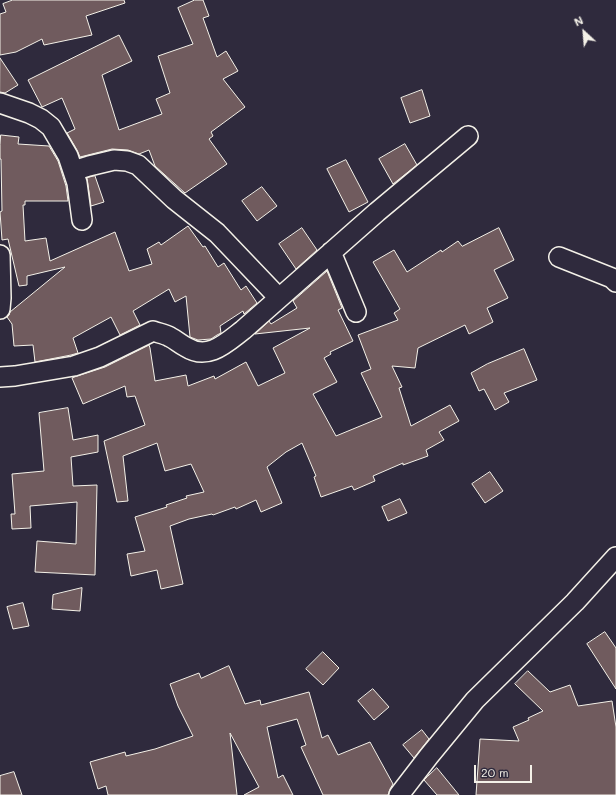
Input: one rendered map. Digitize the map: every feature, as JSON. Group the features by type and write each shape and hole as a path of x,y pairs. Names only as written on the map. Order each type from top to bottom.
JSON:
{"street":[{"path":"0,103 29,113 41,119 51,127 68,156 74,171 82,220"},
{"path":"0,377 15,376 74,366 100,357 153,331 169,336 187,348 197,352 208,352 222,346 243,330 377,212 468,136"},
{"path":"74,171 114,160 127,161 138,165 174,199 217,233 279,298"},
{"path":"331,252 356,312"},
{"path":"0,256 0,309"},
{"path":"559,257 612,278 616,282"},
{"path":"399,795 475,700 575,602 616,557"}],"building":[{"path":"13,0 124,0 125,3 86,16 92,35 44,45 42,39 16,52 0,55 0,14 6,12 3,4"},
{"path":"195,0 203,0 209,16 203,18 217,57 226,51 238,71 223,79 245,107 211,132 213,136 209,139 227,164 185,193 155,166 149,150 139,154 128,150 112,149 80,157 67,133 75,129 62,98 42,107 28,80 119,35 132,61 102,75 119,130 162,114 156,99 170,93 158,56 193,44 178,8"},
{"path":"0,58 18,85 5,93 0,92"},
{"path":"422,90 430,116 410,123 401,98"},
{"path":"1,135 19,137 18,144 49,146 58,161 66,186 68,201 25,201 25,205 23,205 25,241 46,238 50,261 115,232 129,271 152,264 147,249 159,242 161,245 188,226 203,247 205,246 218,267 224,263 241,290 246,286 257,303 244,314 243,311 220,326 221,333 211,339 198,340 190,337 186,296 175,302 169,289 133,311 140,325 120,335 111,317 73,338 78,353 35,362 33,345 14,346 12,324 7,317 10,312 65,267 27,276 27,285 19,286 8,239 2,240 0,212 2,211 0,159"},
{"path":"405,144 417,165 393,184 379,159"},
{"path":"346,160 368,202 349,212 327,169"},
{"path":"95,176 104,202 91,206 87,178"},
{"path":"262,187 277,206 257,221 242,201"},
{"path":"302,228 317,250 296,269 279,244"},
{"path":"499,228 514,260 494,270 508,298 487,308 493,322 469,334 465,325 418,348 415,368 392,366 402,387 399,388 411,426 450,405 459,421 439,432 444,440 426,450 428,456 403,465 403,463 373,476 375,481 354,490 352,486 321,497 314,477 316,476 302,443 286,452 267,467 282,503 261,512 256,500 236,509 235,507 213,515 189,519 170,526 183,584 161,589 157,570 131,576 127,554 145,551 135,517 167,507 166,505 187,498 186,496 204,492 191,464 165,471 157,443 123,456 128,501 117,502 104,441 145,425 135,396 127,397 125,386 83,404 72,378 105,367 149,345 155,381 186,375 188,386 214,376 215,379 246,362 258,386 285,373 273,348 310,328 255,334 269,321 271,324 297,308 293,301 327,271 342,308 338,310 353,341 330,352 331,354 324,358 337,382 313,394 336,436 382,417 361,373 371,369 358,335 398,320 394,313 400,309 373,262 394,250 407,272 458,241 462,246"},
{"path":"524,349 537,380 504,393 509,402 495,410 484,389 479,391 471,373 487,364"},
{"path":"68,408 73,440 98,435 98,452 71,457 73,486 97,485 95,575 35,572 37,541 76,544 77,502 30,506 31,528 12,529 11,514 15,514 12,474 44,471 39,413"},
{"path":"490,472 503,491 485,503 472,484"},
{"path":"400,499 407,513 388,521 382,507"},
{"path":"82,588 80,611 52,609 53,595"},
{"path":"23,603 29,626 13,629 7,607"},
{"path":"605,632 616,648 616,689 587,644"},
{"path":"323,652 339,668 323,685 306,669"},
{"path":"229,666 245,704 260,700 261,705 309,692 322,738 328,735 338,755 370,742 393,784 388,795 323,795 301,747 306,745 297,719 267,727 278,778 283,775 293,795 244,795 259,787 230,733 237,795 108,795 106,786 98,789 90,762 125,752 126,756 155,749 193,736 178,706 170,684 199,673 201,678"},
{"path":"528,671 550,692 570,685 578,706 612,701 616,727 616,795 476,795 480,739 519,741 513,727 529,720 528,718 543,711 515,684"},
{"path":"373,689 389,707 374,720 358,701"},
{"path":"422,730 429,739 414,758 403,745"},
{"path":"437,768 459,795 437,795 424,780"},
{"path":"14,772 22,795 0,795 0,776"}]}
